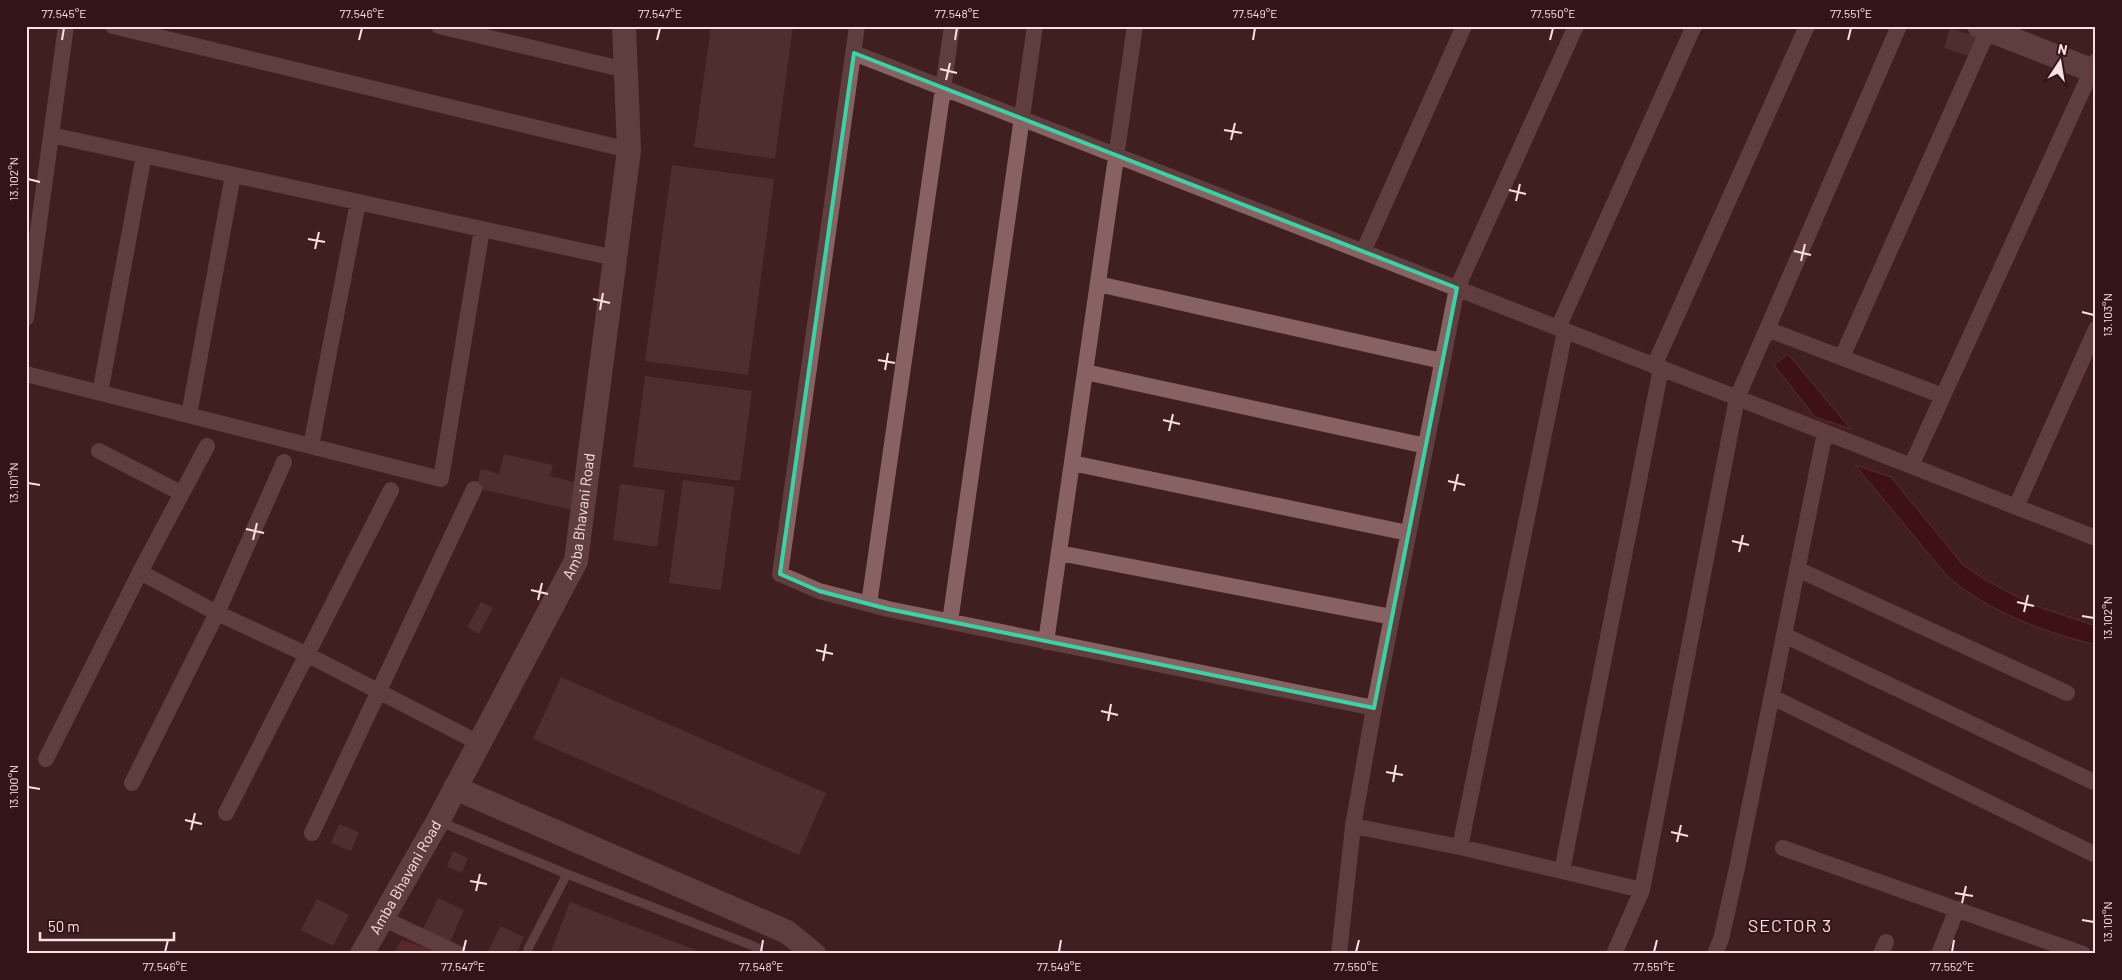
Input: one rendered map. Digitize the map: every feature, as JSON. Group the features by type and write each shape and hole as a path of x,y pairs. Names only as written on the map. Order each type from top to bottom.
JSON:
{"street":[{"path":"26,318 66,26"},
{"path":"113,26 629,150"},
{"path":"439,26 626,70"},
{"name":"Amba Bhavani Road","path":"362,954 384,919 438,821 576,561 629,150 624,26"},
{"path":"857,26 780,574 818,592 869,604 1046,642 1374,708"},
{"path":"869,604 952,26"},
{"path":"950,622 1034,26"},
{"path":"1046,642 1134,26"},
{"path":"1364,252 1464,26"},
{"path":"1339,954 1353,826 1374,708 1457,288 1576,26"},
{"path":"1460,847 1561,329 1694,26"},
{"path":"1562,871 1657,367 1807,26"},
{"path":"1614,954 1642,890 1737,398 1899,26"},
{"path":"1842,357 1986,27 2094,68 1911,466"},
{"path":"854,53 2096,538"},
{"path":"51,135 615,258"},
{"path":"100,392 144,155"},
{"path":"189,415 233,174"},
{"path":"312,446 358,202"},
{"path":"26,374 441,479 482,229"},
{"path":"1098,284 1442,361"},
{"path":"1767,329 1943,396"},
{"path":"2016,507 2096,329"},
{"path":"1085,372 1426,446"},
{"path":"1715,954 1721,939 1737,868 1825,432"},
{"path":"46,759 140,572 207,446"},
{"path":"99,451 181,493"},
{"path":"132,783 217,613 284,462"},
{"path":"1072,462 1408,533"},
{"path":"312,833 474,489"},
{"path":"226,813 391,490"},
{"path":"1059,553 1392,617"},
{"path":"1798,569 2067,694"},
{"path":"140,572 217,613 308,655 377,692 480,743"},
{"path":"1784,635 2096,783"},
{"path":"1772,697 2096,855"},
{"path":"455,788 788,932 814,954"},
{"path":"1353,826 1460,847 1642,890"},
{"path":"1783,848 2083,954"},
{"path":"1939,954 1957,909"},
{"path":"384,919 459,954"}],"lane":[{"path":"438,821 567,874 756,946 760,954"},
{"path":"529,954 528,950 567,874"}],"highlighted area":[{"path":"854,53 1457,288 1374,708 888,609 819,591 780,574"}],"shaded area":[{"path":"1788,354 1851,429 1815,417 1774,365"},
{"path":"1855,465 1891,477 1963,565 1984,579 2033,605 2096,626 2096,645 2056,634 2017,619 1964,589 1947,576"},
{"path":"402,940 447,954 393,954"}],"building":[{"path":"711,26 793,26 775,159 694,147"},
{"path":"1950,28 1978,37 1972,57 1944,48"},
{"path":"672,165 774,179 748,375 645,361"},
{"path":"645,376 752,391 740,481 633,467"},
{"path":"504,454 553,465 550,476 578,483 572,510 476,488 481,469 499,474"},
{"path":"683,480 735,487 721,590 669,583"},
{"path":"620,484 665,490 657,547 613,540"},
{"path":"481,602 493,608 479,634 467,627"},
{"path":"561,677 826,793 799,855 533,739"},
{"path":"339,824 359,832 351,851 331,843"},
{"path":"453,851 468,858 462,873 447,867"},
{"path":"438,898 464,910 449,944 422,931"},
{"path":"317,899 349,915 333,946 301,930"},
{"path":"570,902 706,954 550,954"},
{"path":"500,926 524,937 516,954 487,954"}],"district":[{"name":"SECTOR 3","path":"1790,926"}]}
